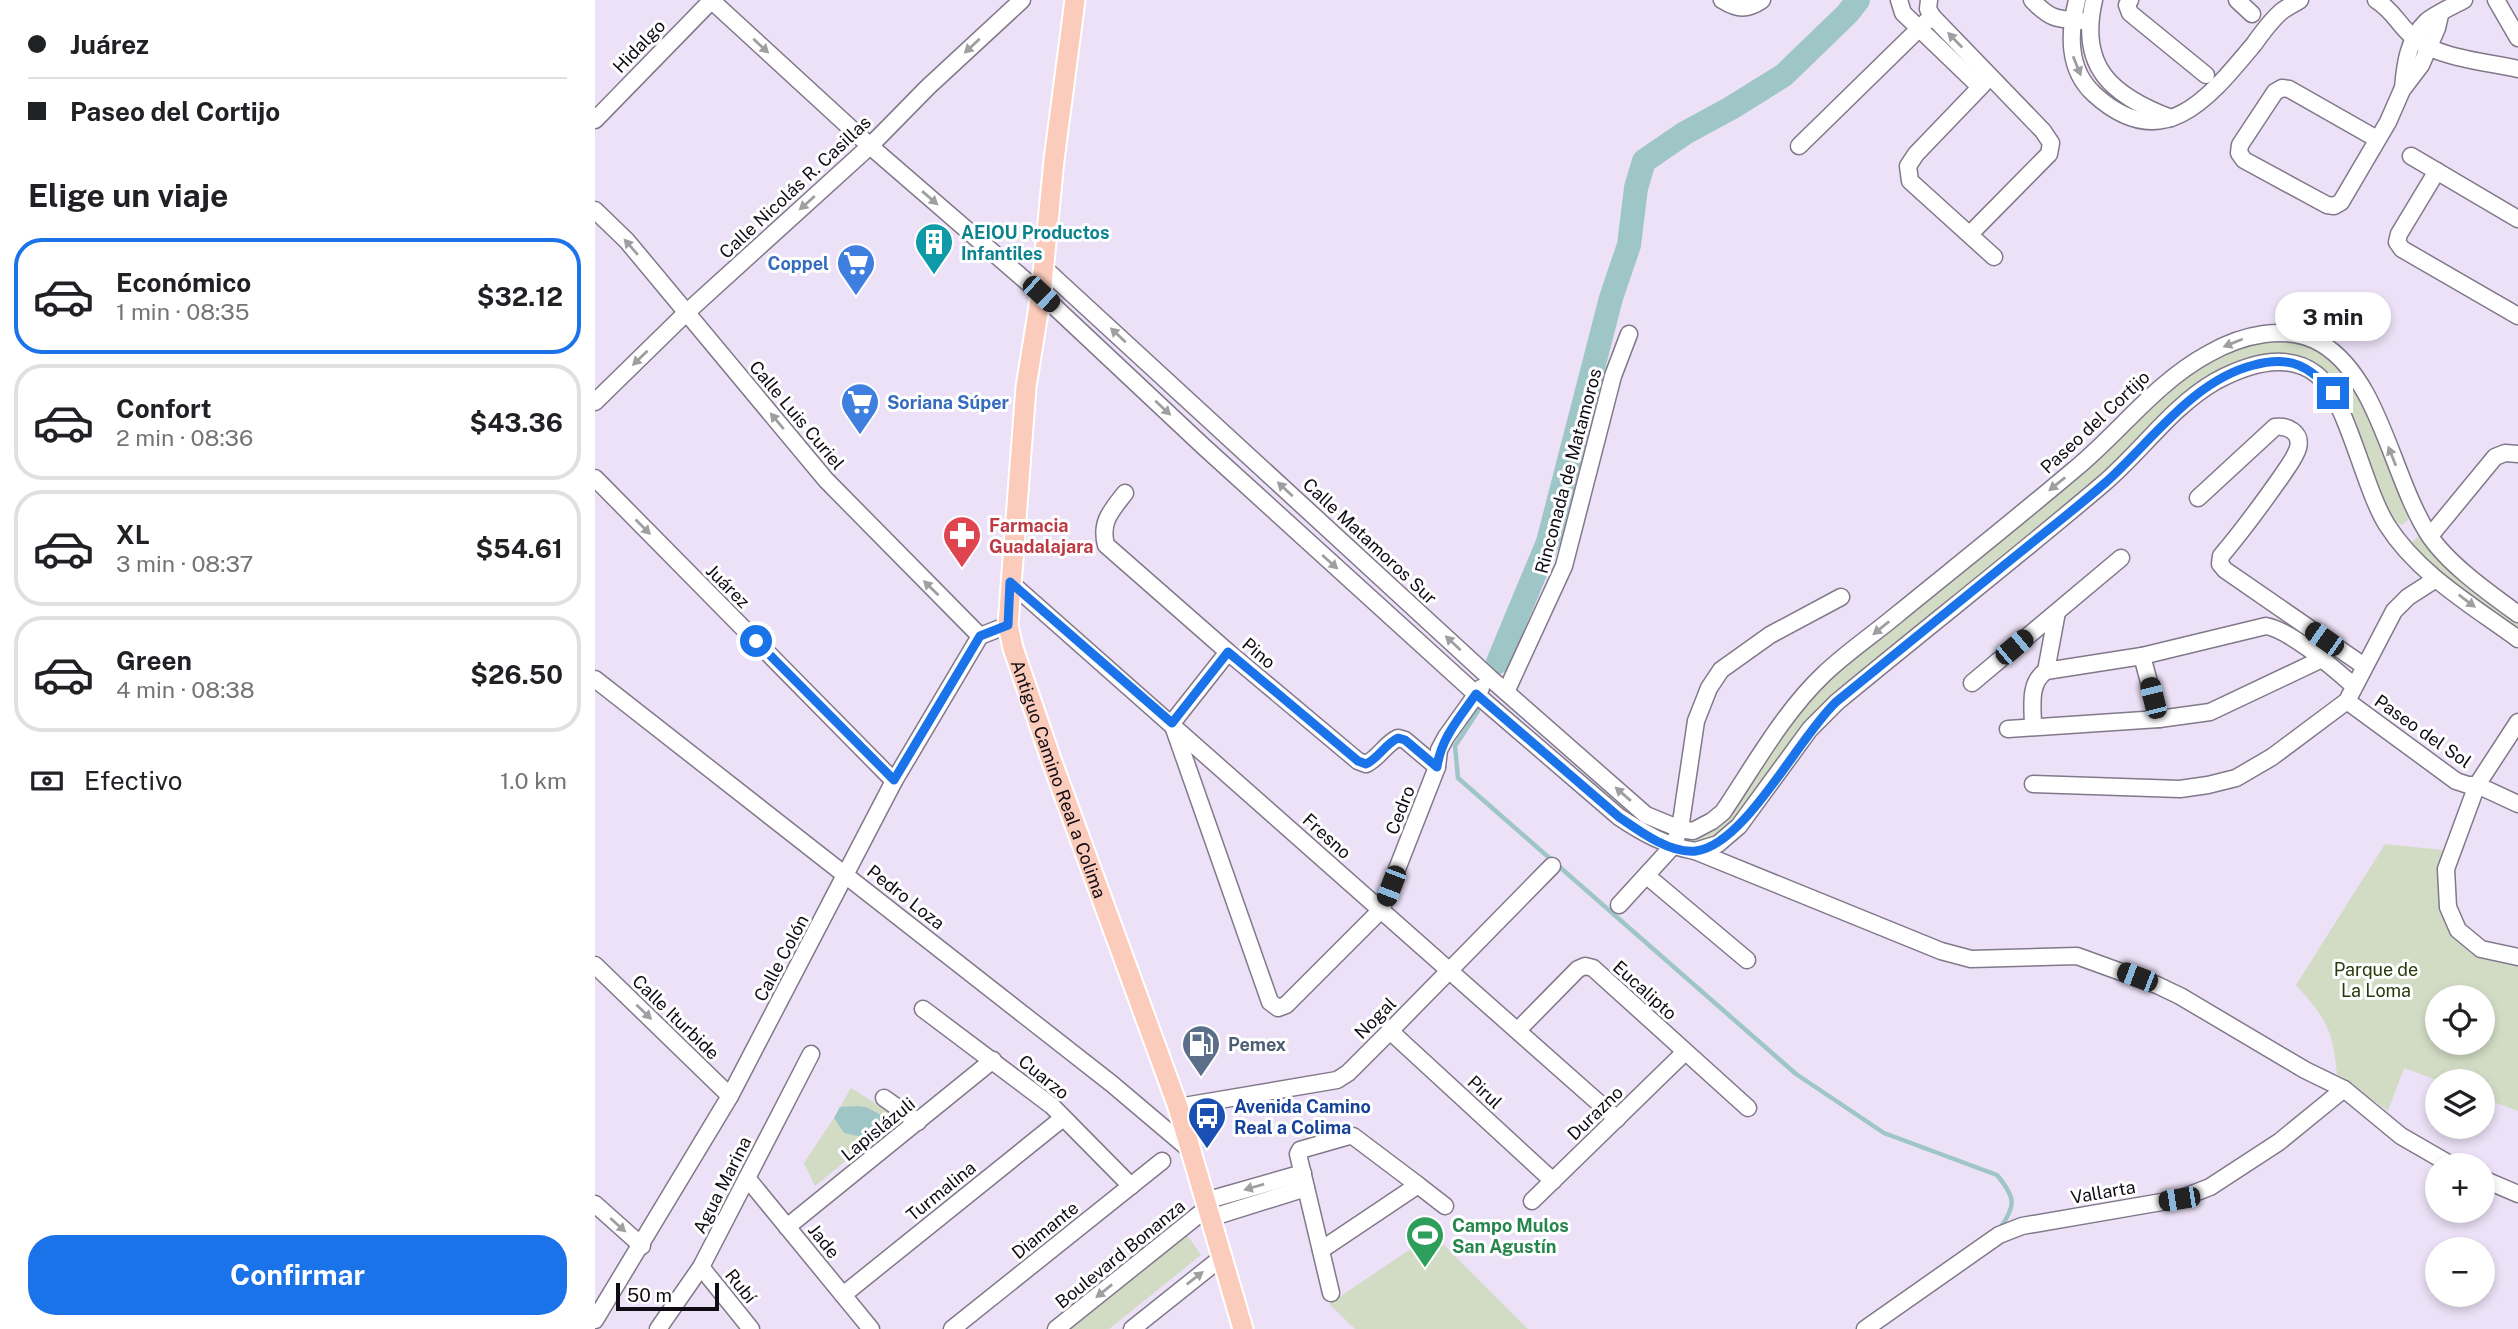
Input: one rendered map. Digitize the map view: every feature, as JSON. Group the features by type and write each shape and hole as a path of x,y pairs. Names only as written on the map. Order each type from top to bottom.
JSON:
{"main road":[{"name":"Antiguo Camino Real a Colima","path":"1075,0 1054,160 1041,294 1026,387 1008,625 1013,648 1052,762 1178,1107 1243,1329"}],"street":[{"path":"711,0 870,146 1041,294 1203,446 1476,694 1619,817 1672,847 1695,851 1941,951 1971,959 2077,956 2096,961 2181,996 2305,1070 2344,1089 2401,1136 2430,1153"},
{"name":"Hidalgo","path":"595,120 711,0"},
{"name":"Calle Nicolás R. Casillas","path":"595,402 686,313 870,146 928,87 1022,0"},
{"path":"1722,0 1747,9 1762,0"},
{"path":"1899,0 1903,13 1927,14 1985,82 2043,131 2051,143 2049,154 1970,234"},
{"path":"2032,0 2046,15 2054,19 2081,21"},
{"path":"2077,0 2081,21"},
{"path":"2094,0 2071,40 2074,64 2088,88 2118,113 2138,120 2159,122 2173,119 2199,103 2234,67 2285,6 2300,0"},
{"path":"2130,0 2127,5 2130,13 2206,75"},
{"path":"2237,0 2252,14"},
{"path":"2376,0 2388,5 2413,38 2427,48 2518,69"},
{"path":"2402,90 2413,38 2427,20 2464,0"},
{"path":"2496,0 2518,38"},
{"path":"1799,146 1927,14"},
{"path":"2377,139 2289,89 2282,88 2275,92 2240,145 2239,153 2244,160 2327,205 2335,206 2341,202 2388,122 2402,90 2421,65 2437,29 2440,15"},
{"path":"1985,82 1916,154 1908,166 1910,181 1994,257"},
{"path":"2410,156 2518,219"},
{"path":"2437,171 2399,234 2397,242 2402,249 2518,316"},
{"name":"Calle Luis Curiel","path":"595,210 627,241 826,480 980,636"},
{"name":"Calle Matamoros Sur","path":"1044,268 1490,678 1646,815 1680,829"},
{"name":"Paseo del Cortijo","path":"1680,829 1693,831 1723,812 1789,715 1825,674 2078,467 2150,396 2179,372 2210,353 2241,339 2266,333 2305,337 2332,351 2352,370 2371,405 2407,496 2430,536 2441,551 2518,614"},
{"name":"Rinconada de Matamoros","path":"1506,692 1565,566 1613,376 1629,334"},
{"path":"1695,851 1718,844 1739,826 1810,729 1836,702 2106,482 2186,403 2216,382 2253,365 2281,361 2301,365 2317,374 2333,393 2374,501 2397,540 2436,579 2518,639"},
{"path":"1203,446 1218,427"},
{"path":"2198,498 2275,427 2292,429 2299,445 2295,456 2256,514 2221,556 2220,564 2364,666"},
{"path":"2430,536 2495,457 2505,453 2518,454"},
{"name":"Juárez","path":"595,478 894,780"},
{"name":"Pino","path":"1125,493 1104,520 1103,535 1106,545 1358,761 1366,764 1373,761 1391,741 1398,738 1405,740 1437,767"},
{"path":"2397,540 2420,519"},
{"path":"1972,682 2122,558"},
{"path":"2033,784 2180,789 2236,778 2272,757 2350,693 2394,611 2408,597 2436,579"},
{"name":"Fresno","path":"1010,582 1617,1119"},
{"path":"1619,905 1672,847 1680,829 1696,721 1721,670 1770,635 1841,597"},
{"path":"2033,727 2034,685 2038,676 2046,671 2057,612"},
{"path":"980,636 1008,625"},
{"name":"Paseo del Sol","path":"2046,671 2142,656 2266,626 2276,628 2322,659 2350,693 2456,781 2477,785 2518,804"},
{"name":"Calle Colón","path":"595,1320 730,1096 894,780 980,636"},
{"path":"1172,723 1228,652"},
{"path":"2142,656 2159,719"},
{"path":"2008,729 2159,719 2210,712 2322,659"},
{"name":"Cedro","path":"1172,723 1270,1002 1278,1008 1286,1005 1381,910 1437,767 1439,750 1476,694 1490,678"},
{"name":"Pedro Loza","path":"595,679 1112,1084 1190,1150"},
{"path":"2518,722 2477,785 2446,869 2448,907 2458,930 2481,949 2518,957"},
{"name":"Nogal","path":"1178,1107 1337,1080 1348,1073 1552,866"},
{"path":"1647,876 1747,960"},
{"name":"Calle Iturbide","path":"595,965 730,1096"},
{"name":"Eucalipto","path":"1518,1030 1578,969 1585,966 1593,968 1748,1108"},
{"name":"Cuarzo","path":"923,1009 993,1060 1063,1118 1131,1186"},
{"name":"Pirul","path":"1390,1031 1553,1181"},
{"name":"Durazno","path":"1532,1201 1685,1052"},
{"name":"Agua Marina","path":"658,1329 701,1267 811,1054"},
{"name":"Lapislázuli","path":"787,1227 993,1060"},
{"name":"Vallarta","path":"1865,1329 1999,1235 2022,1226 2179,1199 2210,1187 2279,1142 2344,1089"},
{"path":"884,1098 918,1122"},
{"name":"Turmalina","path":"843,1295 1063,1118"},
{"path":"1331,1293 1298,1154 1302,1148 1349,1136 1356,1138 1445,1206"},
{"name":"Diamante","path":"952,1329 1162,1161"},
{"name":"Jade","path":"747,1178 871,1329"},
{"path":"1207,1209 1305,1180"},
{"path":"2495,1184 2518,1194"},
{"path":"1321,1250 1418,1185"},
{"path":"595,1204 642,1246"},
{"name":"Boulevard Bonanza","path":"1056,1329 1207,1209"},
{"path":"1132,1329 1221,1258"},
{"name":"Rubí","path":"701,1267 751,1329"}],"green space":[{"path":"2264,339 2313,346 2340,366 2352,382 2375,426 2410,511 2408,520 2402,525 2391,519 2338,388 2321,367 2304,357 2261,355 2211,375 2168,410 2092,486 1836,690 1805,723 1736,825 1699,847 1688,841 1709,832 1728,818 1795,718 1828,678 2084,474 2159,399 2216,355"},
{"path":"2421,534 2518,621 2518,632 2442,575 2409,545"},
{"name":"Parque de La Loma","path":"2385,844 2443,850 2439,895 2446,923 2454,936 2476,956 2518,966 2518,1111 2495,1102 2495,1069 2425,1069 2425,1076 2404,1068 2388,1111 2337,1074 2330,1035 2315,1007 2296,985"},
{"path":"851,1088 898,1118 815,1186 804,1163"},
{"path":"1185,1232 1201,1255 1109,1329 1064,1329"},
{"name":"Campo Mulos San Agustín","path":"1433,1234 1528,1329 1355,1329 1329,1304"}],"shaded area":[{"path":"840,1107 866,1107 881,1115 885,1128 867,1138 844,1133 834,1118"}],"waterway":[{"path":"1498,662 1548,542 1611,298 1629,245 1636,188 1644,161 1685,133 1784,75 1858,0"},
{"path":"1497,670 1498,662"},
{"path":"1478,711 1455,746 1458,778 1796,1074 1884,1133 1997,1175 2012,1201 2009,1213 2000,1228"}],"place":[{"name":"AEIOU Productos Infantiles","path":"934,276"},
{"name":"Coppel","path":"856,297"},
{"name":"Soriana Súper","path":"860,436"},
{"name":"Farmacia Guadalajara","path":"962,569"},
{"name":"Pemex","path":"1201,1078"},
{"name":"Avenida Camino Real a Colima","path":"1207,1150"},
{"name":"Campo Mulos San Agustín","path":"1425,1269"}],"route":[{"path":"756,641 894,780 980,636 1008,625 1010,582 1172,723 1228,652 1358,761 1366,764 1373,761 1391,741 1398,738 1405,740 1437,767 1439,750 1476,694 1619,817 1672,847 1695,851 1718,844 1739,826 1810,729 1836,702 2106,482 2186,403 2216,382 2253,365 2281,361 2301,365 2317,374 2333,393"}]}
